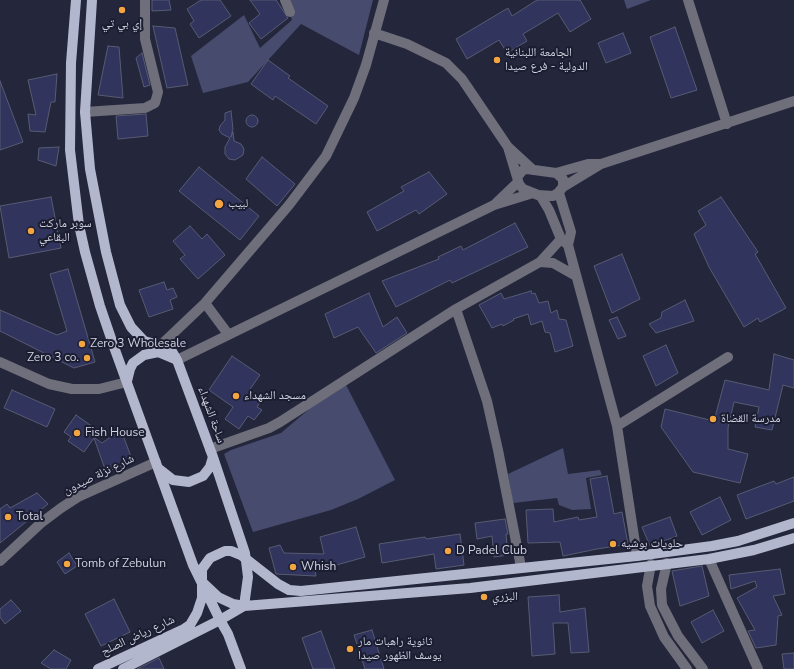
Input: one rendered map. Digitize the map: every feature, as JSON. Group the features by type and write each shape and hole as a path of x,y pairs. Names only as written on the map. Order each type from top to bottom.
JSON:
{"main road":[{"path":"76,0 71,63 70,150 79,225 100,306 193,565 228,634 241,669"},
{"path":"92,0 85,112 90,169 106,252 120,305 131,327 144,341 160,348"},
{"path":"127,382 133,363 144,354 160,348"},
{"name":"ساحة الشهداء","path":"160,348 170,348 176,360 211,453 246,559 248,582 244,606"},
{"path":"158,466 173,480 188,482 203,476 210,467 211,453"},
{"path":"794,523 731,542 637,556 301,591 289,590 278,584 246,559 231,550 219,553 210,558 201,572 202,582 218,597 233,604 244,606 271,602 302,602 470,588 652,564 709,559 754,550 794,538"},
{"name":"شارع رياض الصلح","path":"98,669 190,625 201,603 202,582"},
{"path":"220,620 244,606"},
{"path":"228,634 233,612"},
{"name":"شارع رياض الصلح","path":"123,669 220,620"}],"street":[{"path":"85,112 144,108 155,103 158,92 145,39 145,0"},
{"path":"285,0 290,12"},
{"path":"160,348 205,303 289,205 326,156 354,98 384,0"},
{"path":"688,0 727,124"},
{"path":"374,33 412,46 446,63 466,84 508,146 533,170"},
{"path":"508,146 523,190 553,196 602,164 794,101"},
{"path":"494,205 518,179 523,170 556,172 588,164 602,164"},
{"path":"211,453 280,422 456,309 540,262 564,242 571,232 561,190 563,179 556,172"},
{"path":"176,360 494,205 537,194"},
{"path":"537,194 549,210 564,242 576,276 617,426 637,556"},
{"path":"540,262 553,263 576,276"},
{"path":"205,303 228,334"},
{"path":"456,309 487,401 521,567"},
{"path":"617,426 728,357"},
{"path":"0,362 49,384 72,389 99,389 127,382"},
{"name":"شارع نزلة صيدون","path":"0,561 41,523 78,497 158,466"},
{"path":"709,559 758,669"},
{"path":"667,563 661,588 662,605 678,636 703,669"},
{"path":"652,564 647,586 650,606 664,637 687,669"}],"shaded area":[{"path":"285,0 373,0 359,55 301,24 248,82 203,93 191,56 244,15 260,48 292,20"},
{"path":"624,0 651,0 627,9"},
{"path":"346,385 395,480 358,499 331,510 253,532 224,454 231,450 281,433 314,405"},
{"path":"563,448 568,474 600,470 602,475 586,478 591,509 572,510 559,505 557,498 513,503 508,474"}],"building":[{"path":"152,0 169,0 171,10 152,11"},
{"path":"201,0 220,0 231,16 199,38 190,24 194,21 187,9"},
{"path":"250,0 276,0 288,18 261,39 249,23 260,14"},
{"path":"537,0 580,0 591,19 570,32 558,13 523,34 527,41 507,53 499,40 467,59 456,39 508,8 512,16"},
{"path":"153,26 175,28 188,85 167,88"},
{"path":"675,27 697,90 671,98 650,37"},
{"path":"623,33 631,53 606,63 598,43"},
{"path":"108,46 119,47 123,98 98,95"},
{"path":"142,53 150,85 144,87 136,58"},
{"path":"268,60 290,76 288,78 328,106 316,124 275,96 273,100 251,84"},
{"path":"57,74 55,102 51,102 45,132 30,131 28,114 36,115 28,80"},
{"path":"0,81 23,142 0,150"},
{"path":"231,111 233,129 231,137 233,132 234,141 241,144 244,149 243,155 235,160 229,159 225,154 225,147 230,138 222,134 219,130 220,126 225,120 225,113"},
{"path":"146,114 148,136 118,139 116,116"},
{"path":"250,115 254,115 258,121 254,127 250,127 246,123 246,119"},
{"path":"59,147 56,166 38,160 39,148"},
{"path":"262,157 295,184 277,206 246,179"},
{"name":"لبيب","path":"199,167 259,216 240,240 179,191"},
{"path":"429,172 447,194 419,214 416,210 377,231 367,212 404,191 401,187"},
{"name":"سوبر ماركت البقاعي","path":"51,197 61,248 9,258 0,206"},
{"path":"721,197 758,252 755,254 786,308 760,322 758,318 744,327 709,267 694,234 706,225 698,211"},
{"path":"515,223 528,247 452,283 450,280 396,307 382,281 439,259 438,257 461,246 463,250"},
{"path":"190,226 202,239 207,234 225,255 198,279 180,259 185,255 173,241"},
{"path":"622,254 640,299 612,313 594,266"},
{"path":"68,269 95,362 74,368 0,331 0,310 57,335 67,331 50,274"},
{"path":"164,282 167,290 173,288 177,297 170,300 173,309 149,317 139,290"},
{"path":"531,291 532,294 535,293 539,303 548,301 551,313 557,310 559,319 566,320 573,346 555,352 550,333 545,332 542,321 531,325 528,314 513,319 514,320 503,326 502,324 492,328 479,305 501,293 504,299"},
{"path":"369,293 383,327 397,317 407,333 376,353 358,327 334,338 325,314"},
{"path":"685,300 694,321 656,333 649,324 661,318 662,312"},
{"path":"617,317 626,336 618,339 609,320"},
{"path":"666,345 678,373 656,386 643,356"},
{"path":"774,354 794,360 794,388 783,385 772,430 755,427 759,407 734,402 728,428 728,449 748,454 740,483 693,472 661,427 665,409 714,421 725,380 769,390"},
{"name":"مسجد الشهداء","path":"232,356 260,375 248,392 261,401 257,407 262,410 254,420 248,416 239,429 225,419 233,407 209,390"},
{"path":"12,390 55,409 47,427 4,408"},
{"path":"76,415 93,427 89,434 102,443 121,430 133,462 106,472 94,438 84,452 68,441 71,437 64,432"},
{"path":"607,476 614,514 622,512 628,544 563,556 560,542 528,543 526,510 553,509 554,522 578,517 579,520 597,517 590,479"},
{"path":"794,477 794,501 746,519 737,495 774,481 776,484"},
{"path":"37,493 48,504 0,543 0,509 7,504 10,508"},
{"path":"720,497 731,520 702,535 690,512"},
{"path":"670,517 677,536 650,546 642,527"},
{"path":"505,519 508,534 506,534 508,555 494,557 492,536 477,539 475,523"},
{"path":"356,527 365,557 315,571 316,576 276,574 269,548 280,545 284,553 324,554 320,537"},
{"path":"460,534 464,565 436,569 434,554 382,563 379,544 425,537 426,539"},
{"name":"Tomb of Zebulun","path":"69,553 77,566 65,574 57,562"},
{"path":"702,566 709,596 680,606 672,571"},
{"path":"780,569 785,594 773,596 782,615 778,616 776,645 756,648 748,631 755,630 737,598 757,587 755,581 731,589 729,575"},
{"path":"559,595 560,612 585,608 589,652 571,653 568,623 553,623 555,654 532,656 528,597"},
{"path":"114,599 130,632 101,646 85,614"},
{"path":"11,600 21,611 5,624 0,617 0,609"},
{"path":"713,610 724,631 702,643 691,622"},
{"path":"372,630 384,669 365,669 354,635"},
{"path":"321,631 335,669 313,669 302,638"},
{"path":"54,650 71,660 66,669 51,669 41,663"},
{"path":"794,653 794,669 784,669 782,654"},
{"path":"159,658 164,669 137,669"}],"place":[{"name":"إي بي تي","path":"122,10"},
{"name":"الجامعة اللبنانية الدولية - فرع صيدا","path":"497,60"},
{"name":"لبيب","path":"219,204"},
{"name":"سوبر ماركت البقاعي","path":"31,231"},
{"name":"Zero 3 Wholesale","path":"82,344"},
{"name":"Zero 3 co.","path":"87,358"},
{"name":"مسجد الشهداء","path":"236,396"},
{"name":"مدرسة القضاة","path":"713,419"},
{"name":"Fish House","path":"77,433"},
{"name":"Total","path":"8,517"},
{"name":"حلويات بوشيه","path":"613,544"},
{"name":"D Padel Club","path":"448,551"},
{"name":"Tomb of Zebulun","path":"67,564"},
{"name":"Whish","path":"293,567"},
{"name":"البزري","path":"484,597"},
{"name":"ثانوية راهبات مار يوسف الظهور صيدا","path":"350,649"}]}
